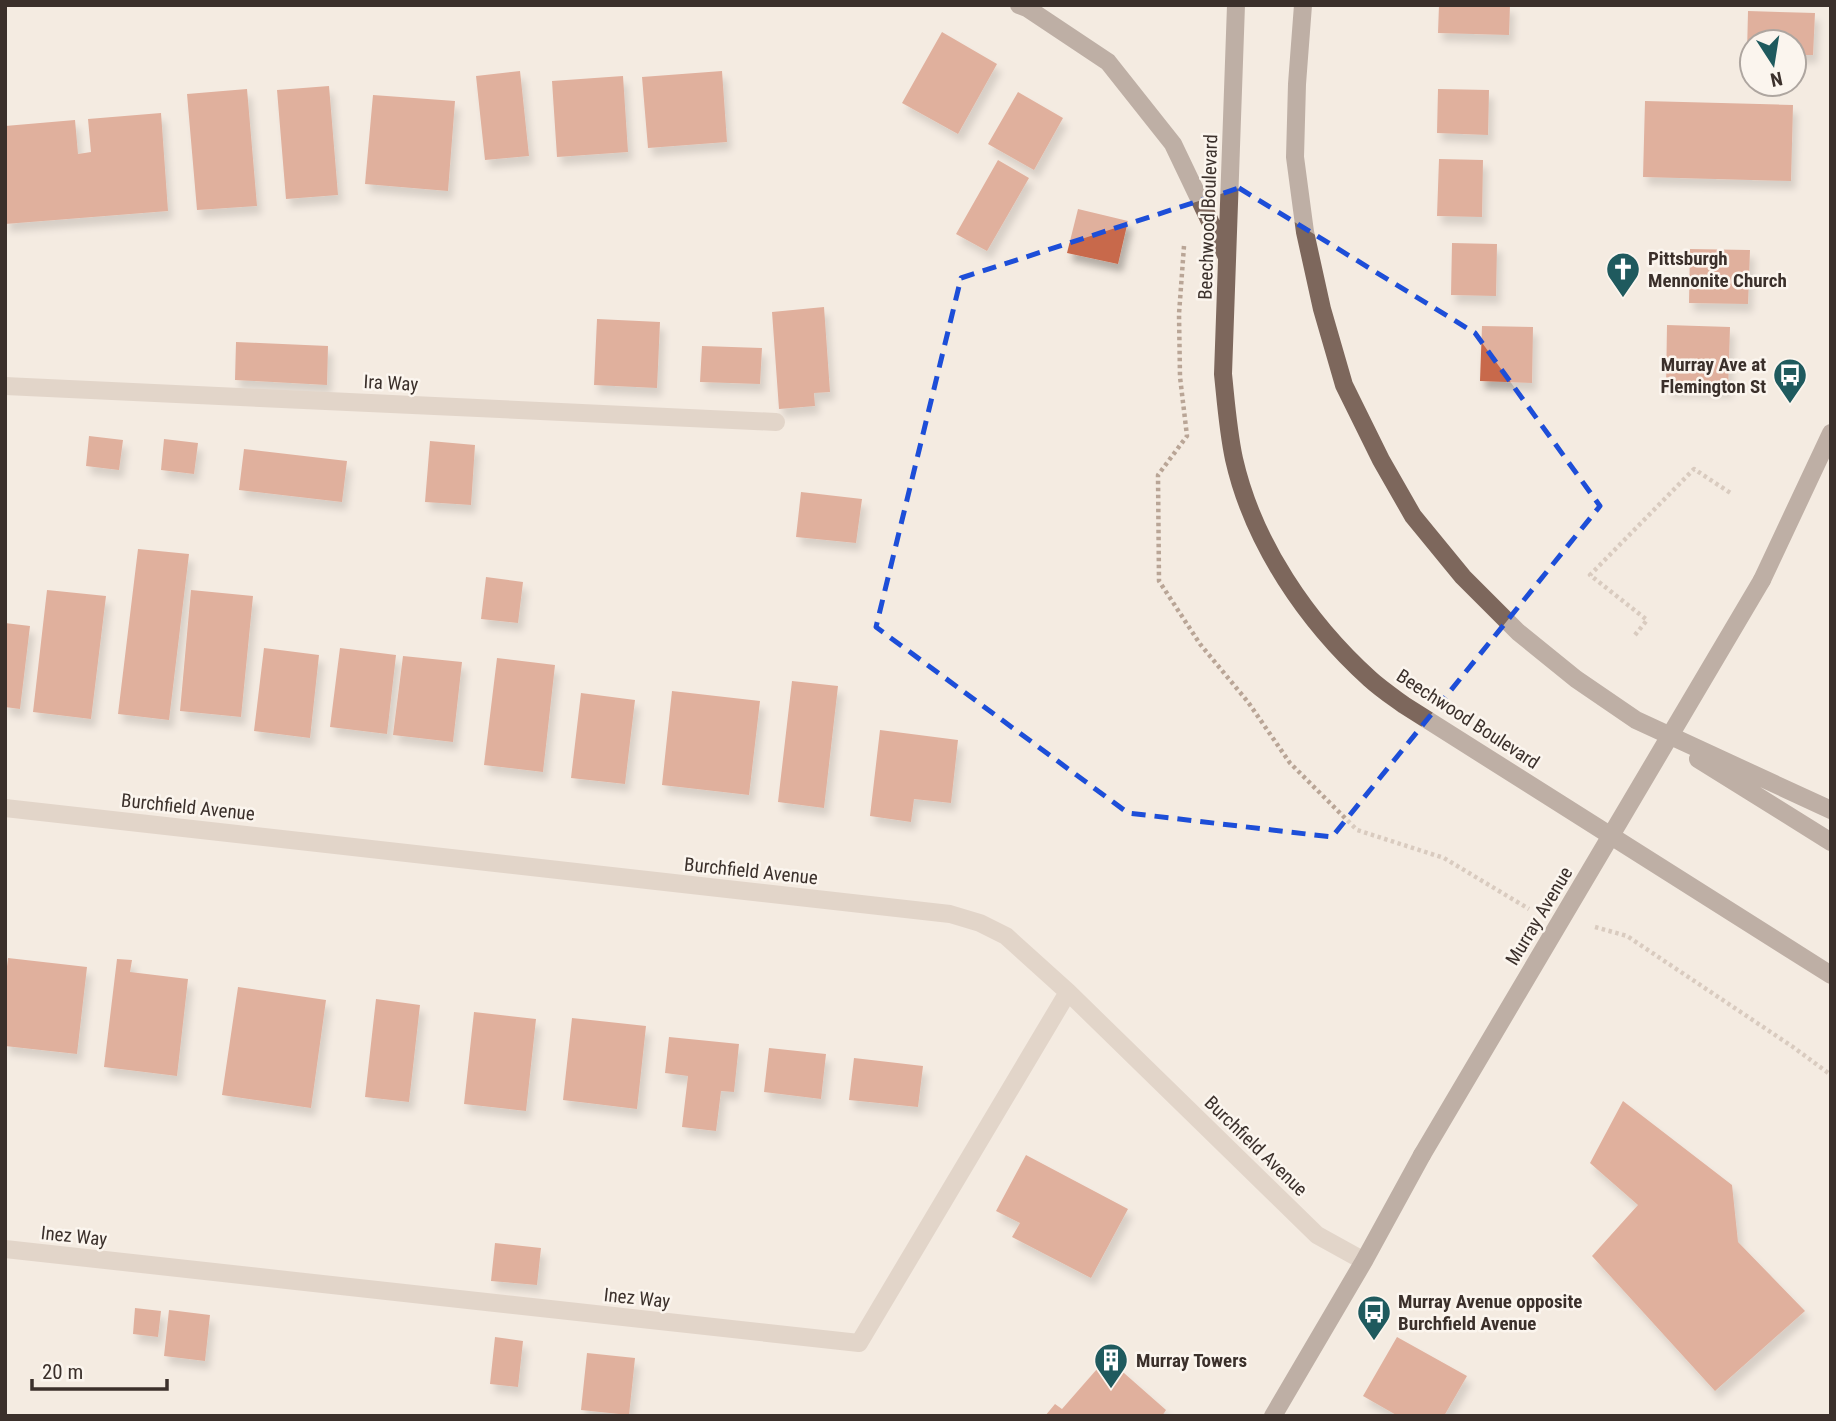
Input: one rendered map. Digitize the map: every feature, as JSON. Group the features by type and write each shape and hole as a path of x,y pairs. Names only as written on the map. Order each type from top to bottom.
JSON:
{"main road":[{"name":"Beechwood Boulevard","path":"1236,5 1223,374 1227,419 1247,500 1284,577 1333,640 1371,680 1404,705 1831,975"},
{"path":"1303,5 1295,157 1305,232 1322,309 1344,385 1381,460 1413,516 1463,577 1518,632 1576,679 1636,720 1831,842"},
{"path":"1025,6 1108,62 1173,144 1227,258"},
{"name":"Murray Avenue","path":"1273,1416 1364,1261 1422,1155 1762,580 1831,433"},
{"path":"1636,720 1831,810"}],"street":[{"name":"Ira Way","path":"5,386 776,422"},
{"name":"Burchfield Avenue","path":"5,808 950,914 980,923 1006,936 1068,992 1317,1235 1364,1261"},
{"name":"Inez Way","path":"5,1250 859,1343 1068,992"}],"path":[{"path":"1185,238 1179,314 1180,377 1187,436 1158,475 1159,581 1200,644 1248,702 1290,763 1357,830 1444,858 1526,909 1539,912"},
{"path":"1635,635 1647,620 1590,575 1694,469 1732,494"},
{"path":"1589,925 1627,936 1783,1040 1831,1076"}],"highlighted area":[{"path":"1239,188 1475,333 1600,506 1332,837 1128,813 876,627 961,278"}],"building":[{"path":"1439,5 1510,5 1509,35 1438,33"},
{"path":"1748,11 1815,13 1813,55 1808,55 1808,28 1748,28"},
{"path":"942,32 997,64 958,134 902,103"},
{"path":"520,71 529,156 485,160 476,76"},
{"path":"722,71 727,142 648,148 642,77"},
{"path":"623,76 628,152 557,157 552,81"},
{"path":"329,86 338,195 286,199 277,90"},
{"path":"247,89 257,206 197,210 187,94"},
{"path":"1438,89 1489,90 1488,135 1437,133"},
{"path":"1018,92 1063,118 1034,170 988,144"},
{"path":"373,95 455,101 448,191 365,184"},
{"path":"1645,101 1793,105 1791,181 1643,177"},
{"path":"161,113 168,211 5,224 5,126 75,120 78,154 91,152 88,119"},
{"path":"1439,159 1483,160 1482,217 1437,216"},
{"path":"998,160 1029,178 987,251 956,234"},
{"path":"1078,209 1128,221 1118,264 1067,253"},
{"path":"1452,243 1497,244 1496,296 1451,295"},
{"path":"1690,249 1750,250 1748,304 1689,303"},
{"path":"824,307 830,392 814,393 815,406 779,409 772,312"},
{"path":"597,319 660,322 657,388 594,385"},
{"path":"1667,325 1730,327 1728,390 1666,389"},
{"path":"1482,326 1533,327 1532,383 1480,381"},
{"path":"236,342 328,346 327,385 235,380"},
{"path":"702,346 762,348 760,384 700,382"},
{"path":"89,436 123,440 119,470 86,466"},
{"path":"164,439 198,443 194,474 161,470"},
{"path":"430,441 475,445 471,505 425,502"},
{"path":"244,449 347,461 342,502 239,490"},
{"path":"801,492 862,499 856,543 796,537"},
{"path":"138,549 189,554 169,720 118,714"},
{"path":"486,577 523,582 518,623 481,619"},
{"path":"47,590 106,596 91,719 33,712"},
{"path":"191,590 253,596 241,717 180,711"},
{"path":"5,623 30,626 20,709 5,707"},
{"path":"264,648 319,655 310,738 254,731"},
{"path":"340,648 396,655 387,734 330,727"},
{"path":"403,656 462,662 453,742 393,735"},
{"path":"497,658 555,665 543,772 484,765"},
{"path":"792,681 838,686 824,808 778,802"},
{"path":"672,691 760,701 749,795 662,785"},
{"path":"581,693 635,700 625,784 571,778"},
{"path":"880,730 958,740 951,803 914,799 911,822 870,816"},
{"path":"8,958 87,967 77,1054 5,1046 5,983"},
{"path":"117,959 132,960 130,972 188,979 177,1076 104,1067"},
{"path":"238,987 326,1000 311,1108 222,1095"},
{"path":"376,999 420,1005 409,1102 365,1097"},
{"path":"474,1012 536,1019 526,1111 464,1104"},
{"path":"572,1018 646,1026 637,1109 563,1100"},
{"path":"669,1037 739,1044 734,1092 721,1091 716,1131 682,1127 688,1076 665,1073"},
{"path":"769,1048 826,1054 821,1099 764,1092"},
{"path":"854,1058 923,1066 918,1107 849,1100"},
{"path":"1623,1101 1732,1185 1738,1242 1805,1311 1715,1391 1592,1256 1638,1205 1590,1163"},
{"path":"1026,1155 1128,1209 1091,1278 1012,1237 1020,1223 996,1211"},
{"path":"495,1243 541,1248 537,1285 491,1281"},
{"path":"135,1308 161,1311 158,1337 133,1334"},
{"path":"169,1310 210,1315 205,1361 164,1356"},
{"path":"495,1337 523,1341 518,1387 490,1384"},
{"path":"1397,1337 1467,1376 1444,1416 1398,1416 1363,1396"},
{"path":"587,1353 635,1358 629,1415 581,1410"},
{"name":"Murray Towers","path":"1116,1366 1166,1410 1162,1416 1045,1416 1055,1404 1062,1409 1097,1369 1107,1377"}],"place":[{"name":"Pittsburgh Mennonite Church","path":"1623,299"},
{"name":"Murray Ave at Flemington St","path":"1790,405"},
{"name":"Murray Avenue opposite Burchfield Avenue","path":"1374,1342"},
{"name":"Murray Towers","path":"1111,1390"}]}
